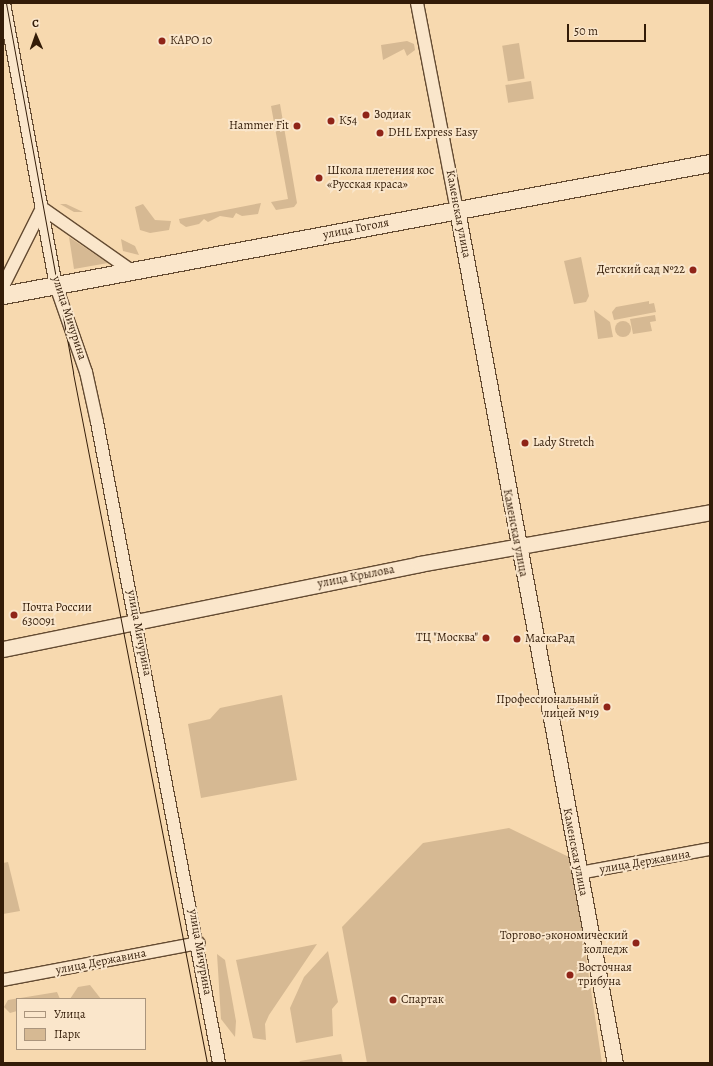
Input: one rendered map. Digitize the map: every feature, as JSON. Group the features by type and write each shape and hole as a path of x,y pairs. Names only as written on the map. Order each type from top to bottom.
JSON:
{"main road":[{"name":"улица Гоголя","path":"3,295 710,164"}],"street":[{"name":"улица Мичурина","path":"4,3 56,286 86,372 138,622 199,943 219,1063"},
{"name":"Каменская улица","path":"417,3 457,210 518,548 615,1063"},
{"path":"3,286 42,208 132,271"},
{"name":"улица Крылова","path":"3,649 419,564 518,548 710,512"},
{"name":"улица Державина","path":"579,873 710,849"},
{"name":"улица Державина","path":"3,980 199,943"}],"green space":[{"path":"407,41 414,44 415,50 407,56 404,49 383,60 381,45"},
{"path":"519,43 525,79 508,81 502,46"},
{"path":"531,81 534,99 508,103 505,85"},
{"path":"280,104 297,203 294,207 276,210 271,202 288,199 271,106"},
{"path":"261,203 258,214 242,216 236,213 233,218 220,216 208,222 204,219 199,224 186,227 180,223 179,219"},
{"path":"60,204 66,204 83,212 74,212"},
{"path":"143,204 155,220 171,221 169,230 150,233 140,230 135,207"},
{"path":"69,237 108,263 74,269"},
{"path":"121,239 135,246 139,255 123,251"},
{"path":"581,257 589,296 586,302 574,304 564,261"},
{"path":"649,301 649,304 654,303 656,312 614,320 612,312 616,307"},
{"path":"594,310 610,322 613,337 598,339"},
{"path":"655,315 656,321 650,322 652,331 633,334 630,319"},
{"path":"620,321 626,321 631,326 629,335 626,337 620,337 615,332 615,326"},
{"path":"282,695 297,780 201,798 188,724 210,719 220,708"},
{"name":"Спартак","path":"509,828 571,858 602,1063 367,1063 342,927 423,843"},
{"path":"8,862 20,911 3,914 3,863"},
{"path":"317,944 269,1015 265,1024 266,1040 253,1038 236,960"},
{"path":"328,951 338,1002 332,1009 333,1036 296,1043 290,1008 304,977"},
{"path":"217,954 225,960 236,1021 235,1037 221,1019"},
{"path":"90,985 100,998 71,998 78,987"},
{"path":"57,992 60,998 20,998"},
{"path":"16,999 16,1011 10,1013 4,1007 8,1000"},
{"path":"341,1054 343,1063 299,1063 300,1061"}],"tram line":[{"path":"6,3 73,373 207,1063"}],"place":[{"name":"КАРО 10","path":"162,41"},
{"name":"Зодиак","path":"366,115"},
{"name":"К54","path":"331,121"},
{"name":"Hammer Fit","path":"297,126"},
{"name":"DHL Express Easy","path":"380,133"},
{"name":"Школа плетения кос «Русская краса»","path":"319,178"},
{"name":"Детский сад №22","path":"693,270"},
{"name":"Lady Stretch","path":"525,443"},
{"name":"Почта России 630091","path":"14,615"},
{"name":"ТЦ \"Москва\"","path":"486,638"},
{"name":"МаскаРад","path":"517,639"},
{"name":"Профессиональный лицей №19","path":"607,707"},
{"name":"Торгово-экономический колледж","path":"636,943"},
{"name":"Восточная трибуна","path":"570,975"},
{"name":"Спартак","path":"393,1000"}]}
